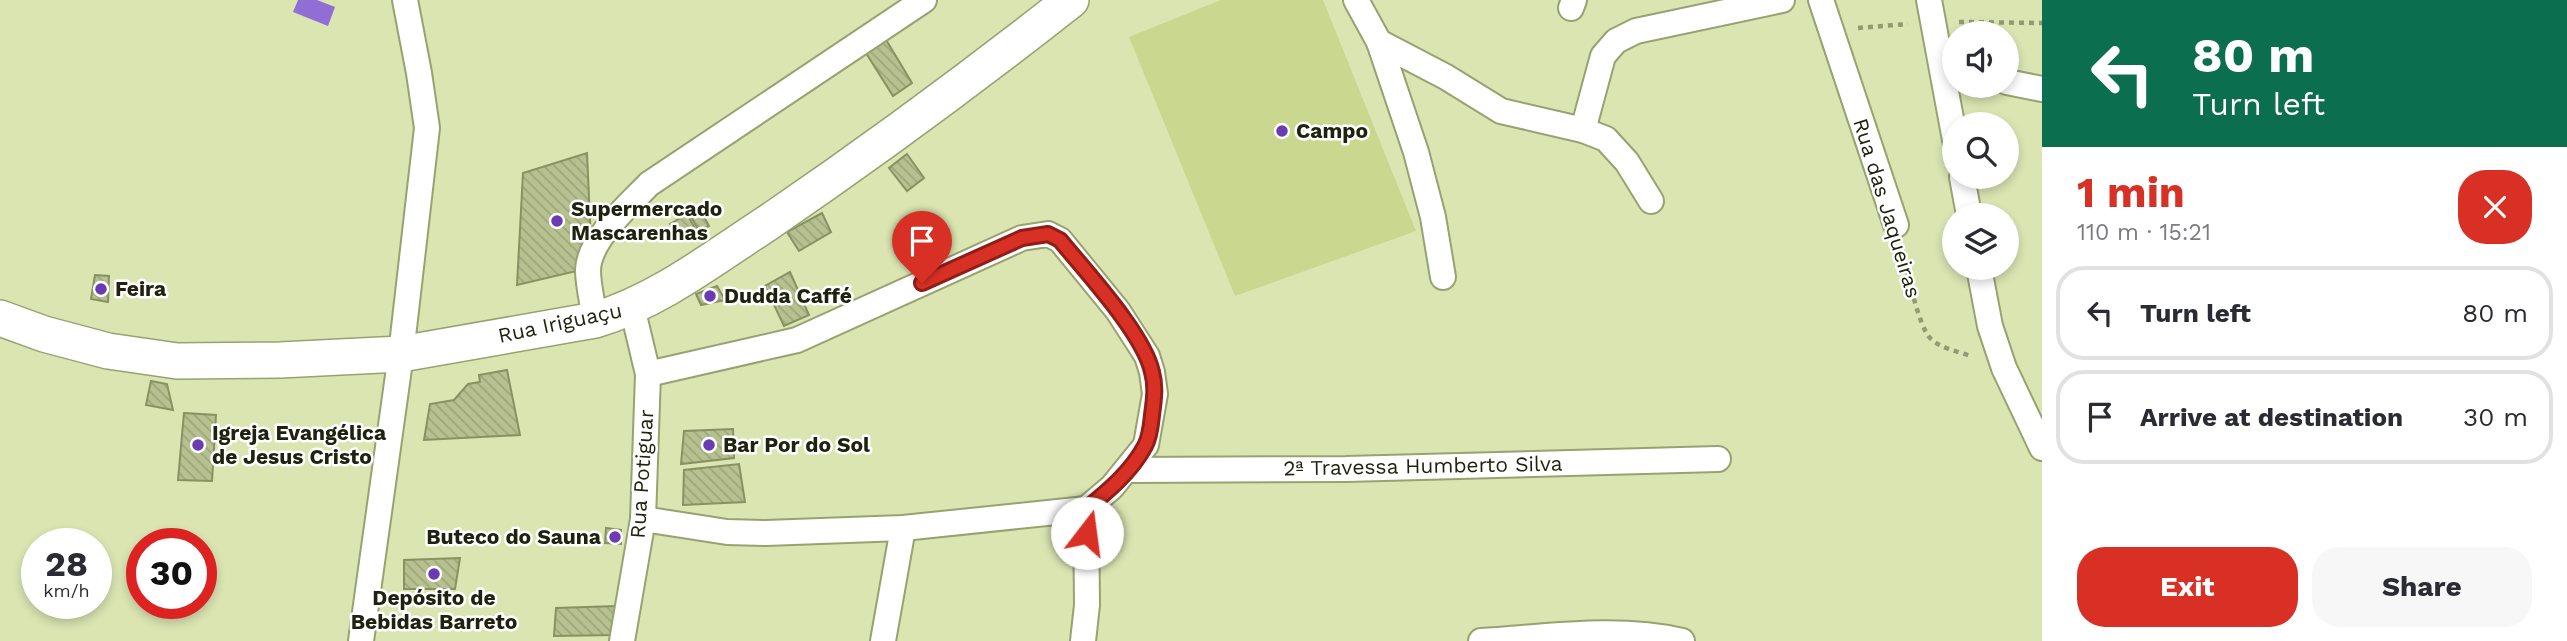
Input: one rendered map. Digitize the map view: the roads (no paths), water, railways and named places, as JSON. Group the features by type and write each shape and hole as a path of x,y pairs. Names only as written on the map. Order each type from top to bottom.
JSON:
{"main road":[{"name":"Rua Iriguaçu","path":"0,318 44,334 108,351 177,361 280,360 401,354 594,320 632,307 680,281 858,162 1071,0"}],"street":[{"path":"361,641 401,354 427,128 405,0"},
{"path":"594,320 588,267 598,242 617,216 649,184 924,0"},
{"path":"1356,0 1379,42 1416,152 1433,217 1443,277"},
{"path":"1583,130 1603,56 1616,41 1636,31 1782,0"},
{"name":"Rua das Jaqueiras","path":"1821,0 1896,225"},
{"path":"1931,11 1942,50"},
{"path":"1379,42 1446,77 1501,111 1583,130 1606,139 1627,162 1651,201"},
{"path":"2019,84 2042,89"},
{"path":"643,519 727,532 766,533 904,528 1086,509 1128,470 1146,445 1155,394 1153,372 1147,356 1118,311 1060,240 1048,234 1022,238 797,340 648,374"},
{"path":"1981,280 1990,326 2004,368 2042,447"},
{"name":"Rua Potiguar","path":"622,641 643,519 648,374 632,307"},
{"name":"2ª Travessa Humberto Silva","path":"1128,470 1346,470 1718,459"},
{"path":"1083,641 1087,605 1086,509"},
{"path":"883,641 904,528"},
{"path":"1482,641 1600,635 1646,635 1682,641"}],"place":[{"name":"Campo","path":"1282,131"},
{"name":"Supermercado Mascarenhas","path":"557,221"},
{"name":"Feira","path":"101,289"},
{"name":"Dudda Caffé","path":"710,296"},
{"name":"Igreja Evangélica de Jesus Cristo","path":"198,445"},
{"name":"Bar Por do Sol","path":"709,445"},
{"name":"Buteco do Sauna","path":"615,537"},
{"name":"Depósito de Bebidas Barreto","path":"434,574"}]}
